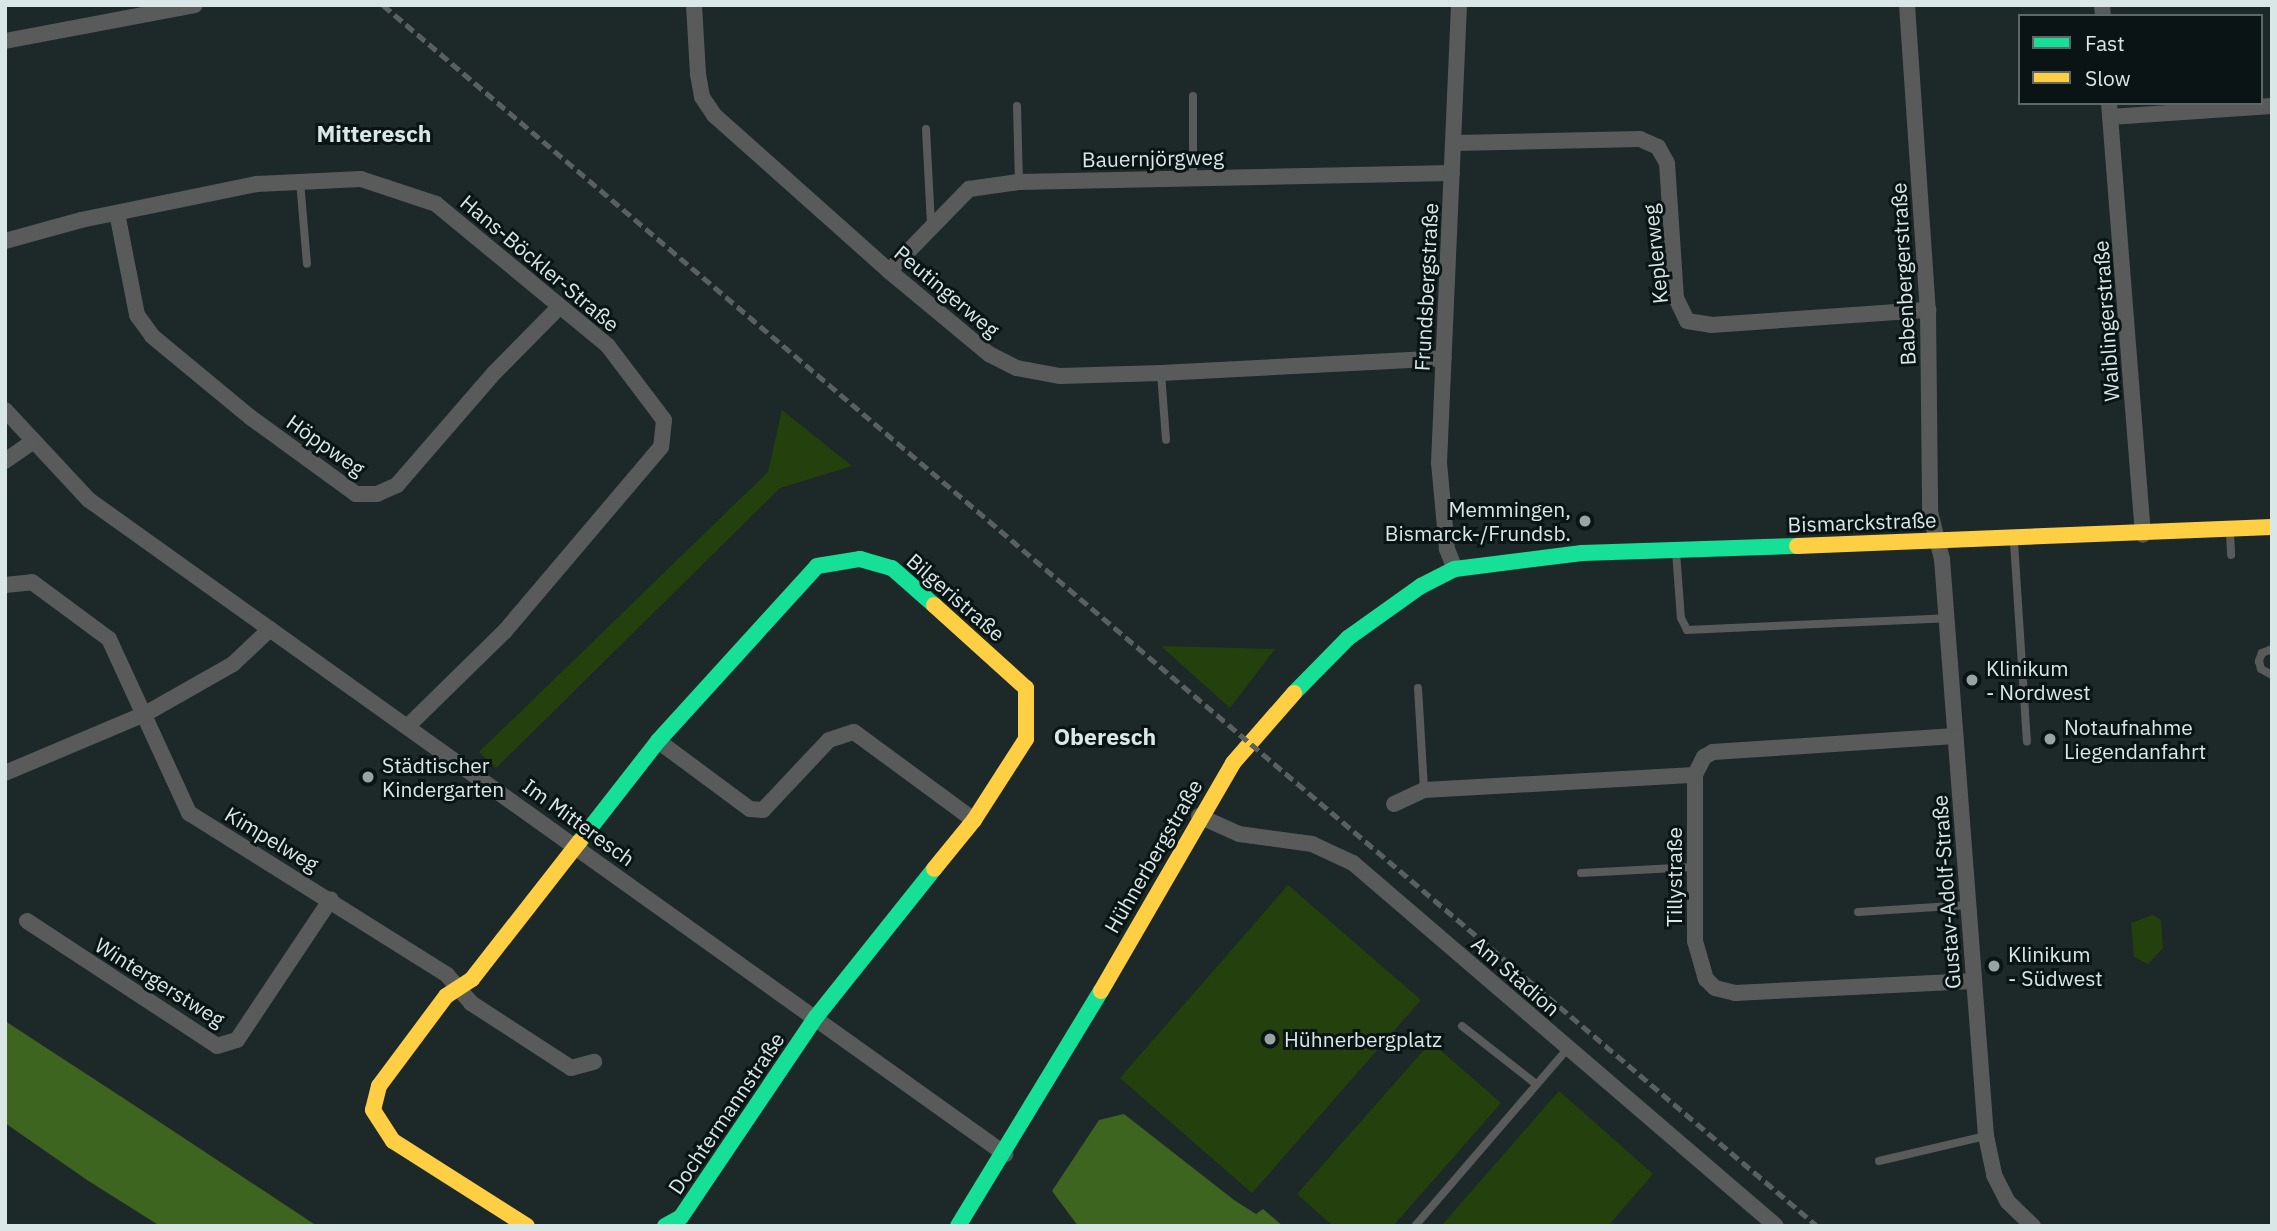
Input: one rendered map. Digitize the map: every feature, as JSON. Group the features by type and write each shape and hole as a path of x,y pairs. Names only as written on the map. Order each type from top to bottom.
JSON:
{"street":[{"path":"5,41 195,5"},
{"name":"Peutingerweg","path":"694,5 698,75 702,97 714,115 889,271 989,354 1017,368 1060,376 1444,358"},
{"name":"Frundsbergstraße","path":"1455,569 1447,549 1440,497 1459,5"},
{"name":"Babenbergerstraße","path":"1907,5 1928,310 1930,512 1936,541"},
{"path":"2110,110 2272,106"},
{"name":"Waiblingerstraße","path":"2110,110 2143,535"},
{"name":"Keplerweg","path":"1454,143 1640,139 1658,147 1667,163 1676,298 1687,321 1711,325 1928,310"},
{"name":"Bauernjörgweg","path":"889,271 969,189 1019,182 1452,173"},
{"name":"Hans-Böckler-Straße","path":"5,241 117,213 257,184 361,180 436,204 608,346 664,420 661,447 505,631 408,726"},
{"name":"Höppweg","path":"117,213 134,304 152,336 250,417 356,494 377,494 397,485 494,373 559,307"},
{"name":"Im Mitteresch","path":"5,410 32,442 89,499 1005,1154"},
{"path":"5,461 32,442"},
{"name":"Bismarckstraße","path":"1455,569 1520,558 1676,549 2143,535 2272,527"},
{"name":"Gustav-Adolf-Straße","path":"1936,541 1947,618 1986,1136 1998,1184 2008,1202 2033,1226"},
{"name":"Bilgeristraße","path":"575,844 658,741 817,566 860,559 892,568 1026,688 1026,738 974,820 816,1017"},
{"name":"Hühnerbergstraße","path":"958,1226 1079,1032 1199,816 1233,763 1314,670 1403,597 1455,569"},
{"name":"Kimpelweg","path":"5,585 32,582 109,639 189,813 331,899 447,975 471,1003 571,1068 594,1062"},
{"path":"5,773 145,714 233,664 270,629"},
{"path":"658,741 750,809 763,810 830,740 854,732 974,820"},
{"path":"1394,804 1424,790 1695,775 1697,765 1713,752 1955,736"},
{"name":"Tillystraße","path":"1695,775 1697,957 1715,988 1754,994 1973,981"},
{"name":"Am Stadion","path":"1199,816 1239,834 1312,844 1353,863 1776,1226"},
{"path":"527,1226 393,1141 373,1110 379,1086 446,996 472,979 575,844"},
{"name":"Wintergerstweg","path":"27,921 217,1046 237,1040 331,899"},
{"name":"Dochtermannstraße","path":"665,1226 681,1217 816,1017"}],"lane":[{"path":"1193,96 1193,179"},
{"path":"1017,106 1019,182"},
{"path":"926,129 931,225"},
{"path":"300,181 307,264"},
{"path":"1161,373 1166,440"},
{"path":"2230,530 2231,555"},
{"path":"2014,539 2027,742"},
{"path":"1676,549 1681,618 1687,630 1947,618"},
{"path":"2272,648 2262,653 2259,662 2261,668 2272,675"},
{"path":"1418,688 1424,790"},
{"path":"1581,873 1695,867"},
{"path":"1858,912 1968,905"},
{"path":"1462,1026 1536,1083"},
{"path":"1415,1226 1568,1048"},
{"path":"1879,1161 1986,1136"}],"green space":[{"path":"782,410 852,466 780,488 496,768 479,752 768,472"},
{"path":"1161,646 1275,649 1230,708"},
{"name":"Hühnerbergplatz","path":"1288,885 1421,1000 1252,1193 1120,1078"},
{"path":"2153,915 2161,920 2163,948 2148,964 2134,957 2131,923"},
{"path":"5,1021 317,1226 160,1226 87,1180 5,1123"},
{"path":"1431,1042 1501,1103 1393,1226 1333,1226 1297,1194"},
{"path":"1559,1091 1653,1174 1608,1226 1441,1226"},
{"path":"1124,1114 1234,1200 1256,1214 1263,1209 1283,1226 1078,1226 1052,1191 1099,1120"}],"railway":[{"path":"383,5 1817,1226"}],"traffic: fast":[{"path":"1294,693 1348,638 1421,586 1455,569 1582,553 1797,546"},
{"path":"580,841 658,741 817,566 860,559 892,568 934,605"},
{"path":"665,1226 681,1217 816,1017 934,869"},
{"path":"958,1226 1101,991"}],"traffic: slow":[{"path":"1797,546 2272,527"},
{"path":"934,605 1026,688 1026,739 974,820 934,869"},
{"path":"1101,991 1233,763 1294,693"},
{"path":"527,1226 393,1141 373,1110 379,1086 446,996 472,979 580,841"}],"place":[{"name":"Memmingen, Bismarck-/Frundsb.","path":"1585,521"},
{"name":"Klinikum - Nordwest","path":"1972,680"},
{"name":"Notaufnahme Liegendanfahrt","path":"2050,739"},
{"name":"Städtischer Kindergarten","path":"368,777"},
{"name":"Klinikum - Südwest","path":"1994,966"},
{"name":"Hühnerbergplatz","path":"1270,1039"}],"district":[{"name":"Mitteresch","path":"374,133"},
{"name":"Oberesch","path":"1105,736"}]}
